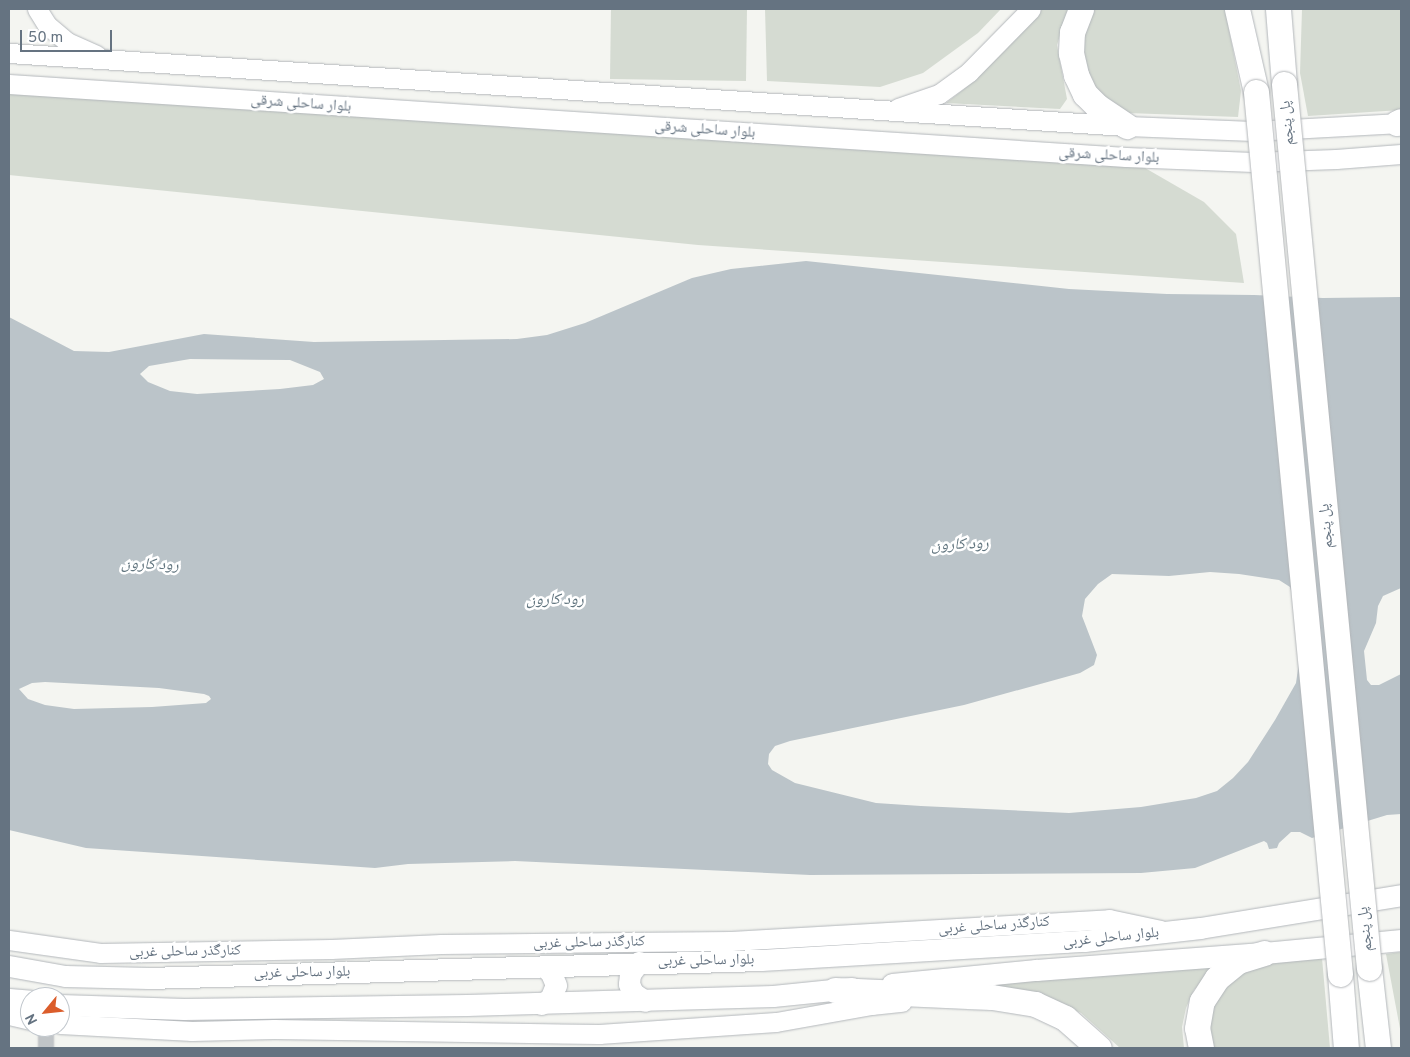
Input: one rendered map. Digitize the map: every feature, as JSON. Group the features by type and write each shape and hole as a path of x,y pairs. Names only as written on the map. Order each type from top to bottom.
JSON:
{"highway":[{"path":"1081,9 1072,39 1071,53 1076,75 1085,94 1097,106 1127,126"},
{"path":"1237,9 1256,92"},
{"path":"1250,9 1256,92"},
{"path":"1278,9 1284,84"},
{"path":"1284,84 1289,9"},
{"name":"پل پنجم","path":"1284,84 1378,1048"},
{"name":"پل پنجم","path":"1256,92 1346,1048"},
{"path":"1201,1048 1198,1028 1202,1001 1217,978 1238,962 1264,954"},
{"path":"835,990 992,996 1035,1004 1065,1018 1100,1048"}],"main road":[{"path":"37,9 47,25 68,42 108,60"},
{"path":"889,111 939,94 969,72 1031,9"},
{"name":"بلوار ساحلی شرقی","path":"9,53 1127,126 1253,131 1400,122"},
{"path":"338,106 342,76"},
{"name":"بلوار ساحلی شرقی","path":"9,84 1126,157 1253,162 1401,154"},
{"name":"بلوار ساحلی غربی","path":"9,966 65,976 148,978 639,962 761,960 1064,943 1169,932 1401,895"},
{"name":"کنارگذر ساحلی غربی","path":"9,940 100,953 322,950 441,944 731,941 1109,918 1169,932"},
{"name":"بلوار ساحلی غربی","path":"1307,949 1401,926"},
{"name":"بلوار ساحلی غربی","path":"70,1005 170,1009 541,1004 773,996 1036,970 1264,954 1401,940"},
{"path":"100,953 148,978"},
{"path":"639,962 630,974 629,984 633,993 645,1001"},
{"path":"541,1004 550,999 556,985 550,971 542,966"},
{"path":"70,1025 156,1030 274,1029 600,1041 776,1022 871,1005 967,996"},
{"path":"156,1030 170,1009 192,1030"}],"shaded area":[{"path":"611,9 747,9 746,81 610,79"},
{"path":"765,9 1001,9 978,33 923,73 880,87 767,81"},
{"path":"1042,9 1068,9 1057,45 1067,99 1060,109 946,103 964,89"},
{"path":"1093,9 1225,9 1241,91 1238,117 1127,113 1097,92 1085,64 1084,26"},
{"path":"1302,9 1401,9 1401,110 1308,116 1300,73"},
{"path":"9,84 1126,157 1204,202 1236,234 1244,283 698,245 9,175"},
{"path":"1401,952 1401,1034 1386,954"},
{"path":"1322,958 1330,1048 1202,1048 1208,1000 1241,973 1266,962"},
{"path":"1234,961 1207,978 1194,990 1186,1008 1182,1027 1184,1048 1120,1048 1081,1013 1054,1000 961,988"}],"water":[{"name":"رود کارون","path":"806,261 1069,289 1167,294 1323,298 1401,297 1401,588 1383,596 1378,606 1376,623 1364,651 1367,680 1371,685 1379,685 1401,674 1401,814 1387,815 1312,838 1300,832 1291,832 1279,843 1277,848 1269,849 1264,841 1195,868 1141,873 810,875 515,861 408,864 375,868 86,848 9,830 9,317 74,351 109,352 204,334 314,342 517,339 547,335 585,323 692,278 731,269","holes":["190,359 290,360 320,372 324,379 313,385 280,389 197,394 170,391 148,382 140,374 149,366","1210,572 1279,580 1290,587 1293,598 1299,662 1296,683 1248,762 1217,791 1196,798 1141,807 1069,813 921,806 876,803 795,783 772,770 768,764 769,754 775,746 790,741 964,705 1080,673 1094,665 1097,655 1082,616 1085,599 1098,584 1112,574 1169,576","45,682 159,688 204,694 211,699 206,703 152,707 74,709 45,705 28,699 19,689 32,683"]}]}
